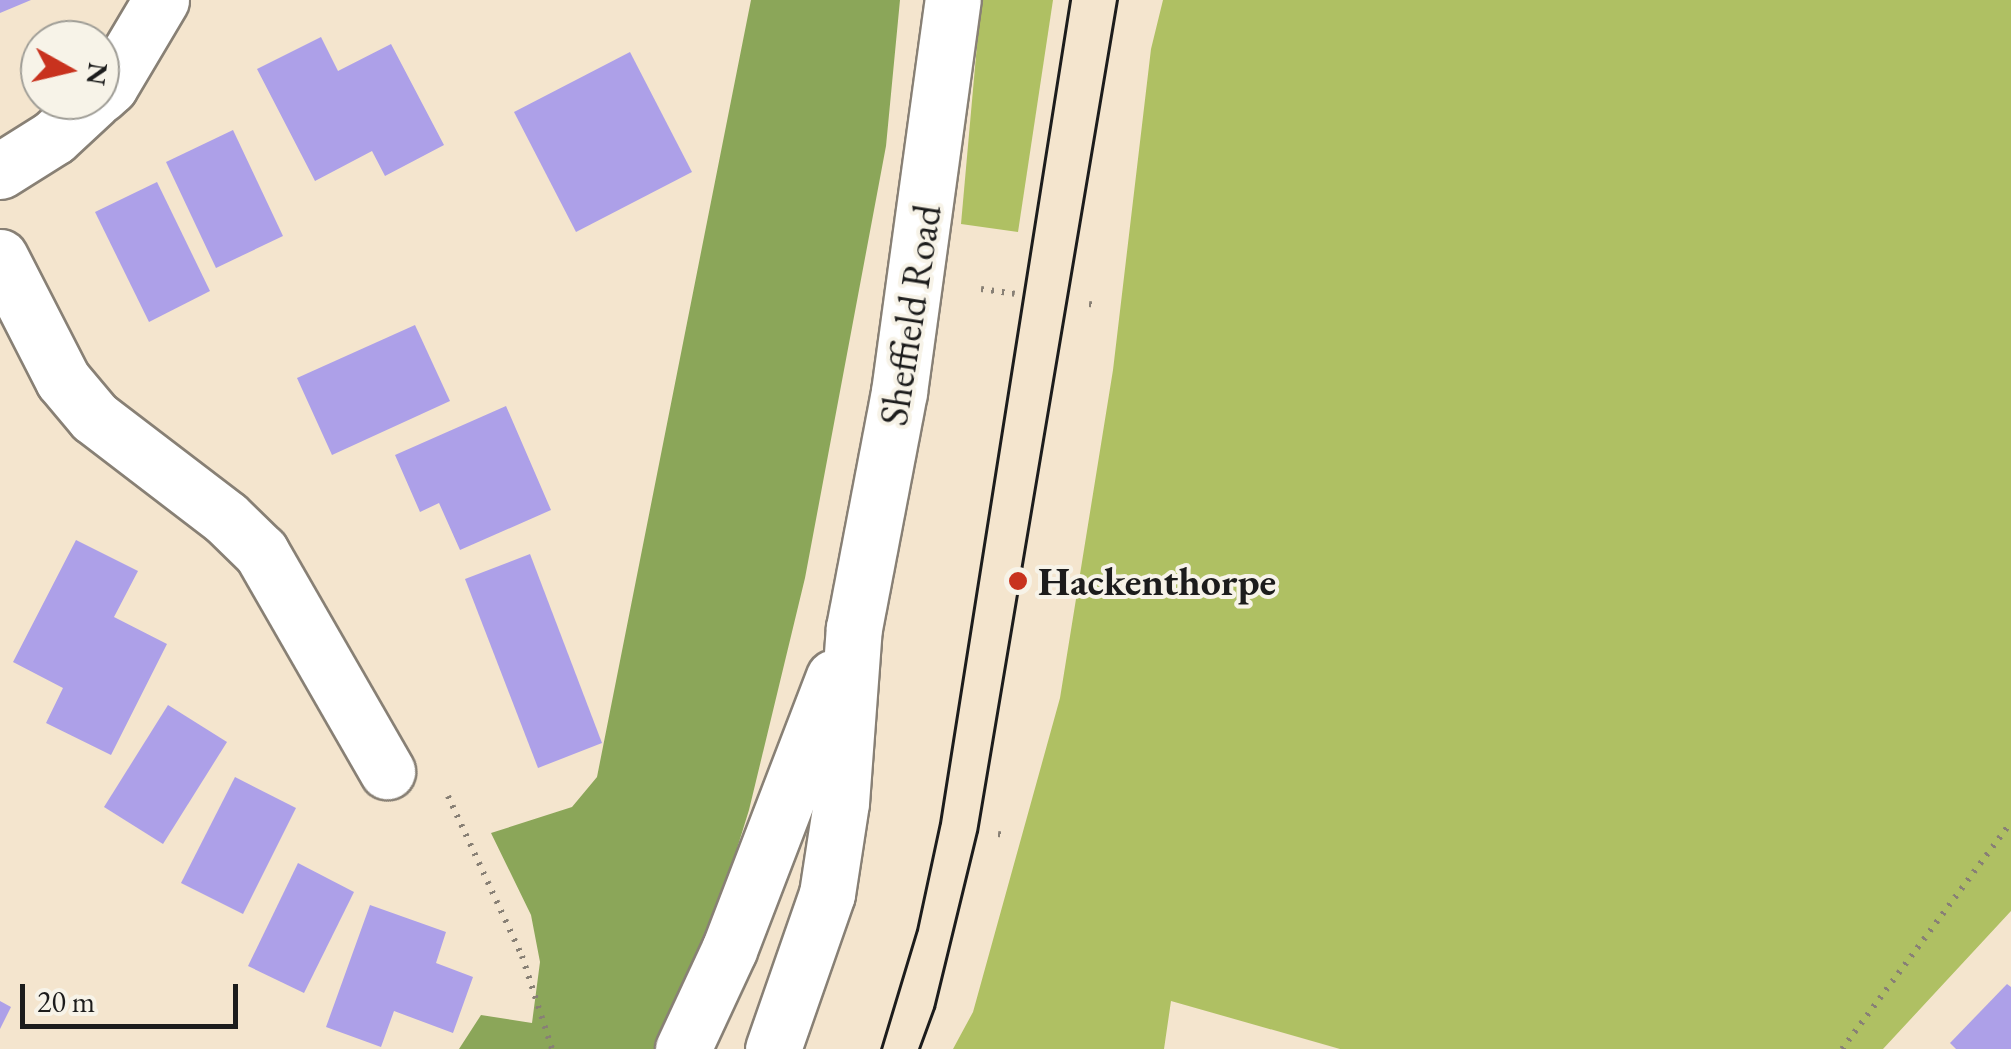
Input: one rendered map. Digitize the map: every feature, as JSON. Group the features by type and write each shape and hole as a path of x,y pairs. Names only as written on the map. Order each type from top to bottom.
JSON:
{"street":[{"path":"120,69 161,0"},
{"name":"Sheffield Road","path":"773,1049 827,894 841,803 854,628 899,392 953,0"},
{"path":"0,171 54,137 73,120"},
{"path":"0,257 63,380 94,417 226,518 260,552 387,771"},
{"name":"Sheffield Road","path":"684,1049 728,950 854,628"}],"path":[{"path":"980,288 1015,294"},
{"path":"387,771 442,783 522,956 552,1049"},
{"path":"1842,1049 2011,822"}],"green space":[{"path":"751,0 900,0 886,146 805,578 749,810 703,958 660,1049 459,1049 481,1015 532,1023 540,962 531,915 491,833 572,807 597,777"},
{"path":"981,0 1053,0 1018,232 961,224"},
{"path":"1163,0 2011,0 2011,911 1883,1049 1340,1049 1171,1001 1164,1049 953,1049 973,1012 1060,698 1113,370 1151,49"}],"building":[{"path":"0,0 31,0 0,13"},
{"path":"321,37 338,71 391,44 444,145 385,176 372,151 315,181 257,69"},
{"path":"630,52 692,172 576,232 514,112"},
{"path":"233,130 283,236 216,268 166,162"},
{"path":"157,182 210,291 149,322 95,212"},
{"path":"415,325 450,401 332,455 297,378"},
{"path":"506,406 551,510 460,550 439,503 420,512 395,455"},
{"path":"76,540 138,571 114,617 167,644 111,755 46,723 63,688 13,662"},
{"path":"530,554 602,743 538,768 465,579"},
{"path":"168,705 227,742 163,844 104,807"},
{"path":"235,777 296,808 243,914 181,883"},
{"path":"298,863 354,892 304,993 248,966"},
{"path":"370,905 446,932 436,963 473,977 453,1033 394,1011 381,1047 326,1027"},
{"path":"2007,984 2011,987 2011,1049 1956,1049 1950,1043"},
{"path":"0,1001 11,1007 0,1029"}],"tram line":[{"path":"881,1049 917,930 940,823 1070,0"},
{"path":"919,1049 934,1008 977,832 1117,0"}],"place":[{"name":"Hackenthorpe","path":"1018,581"}]}
